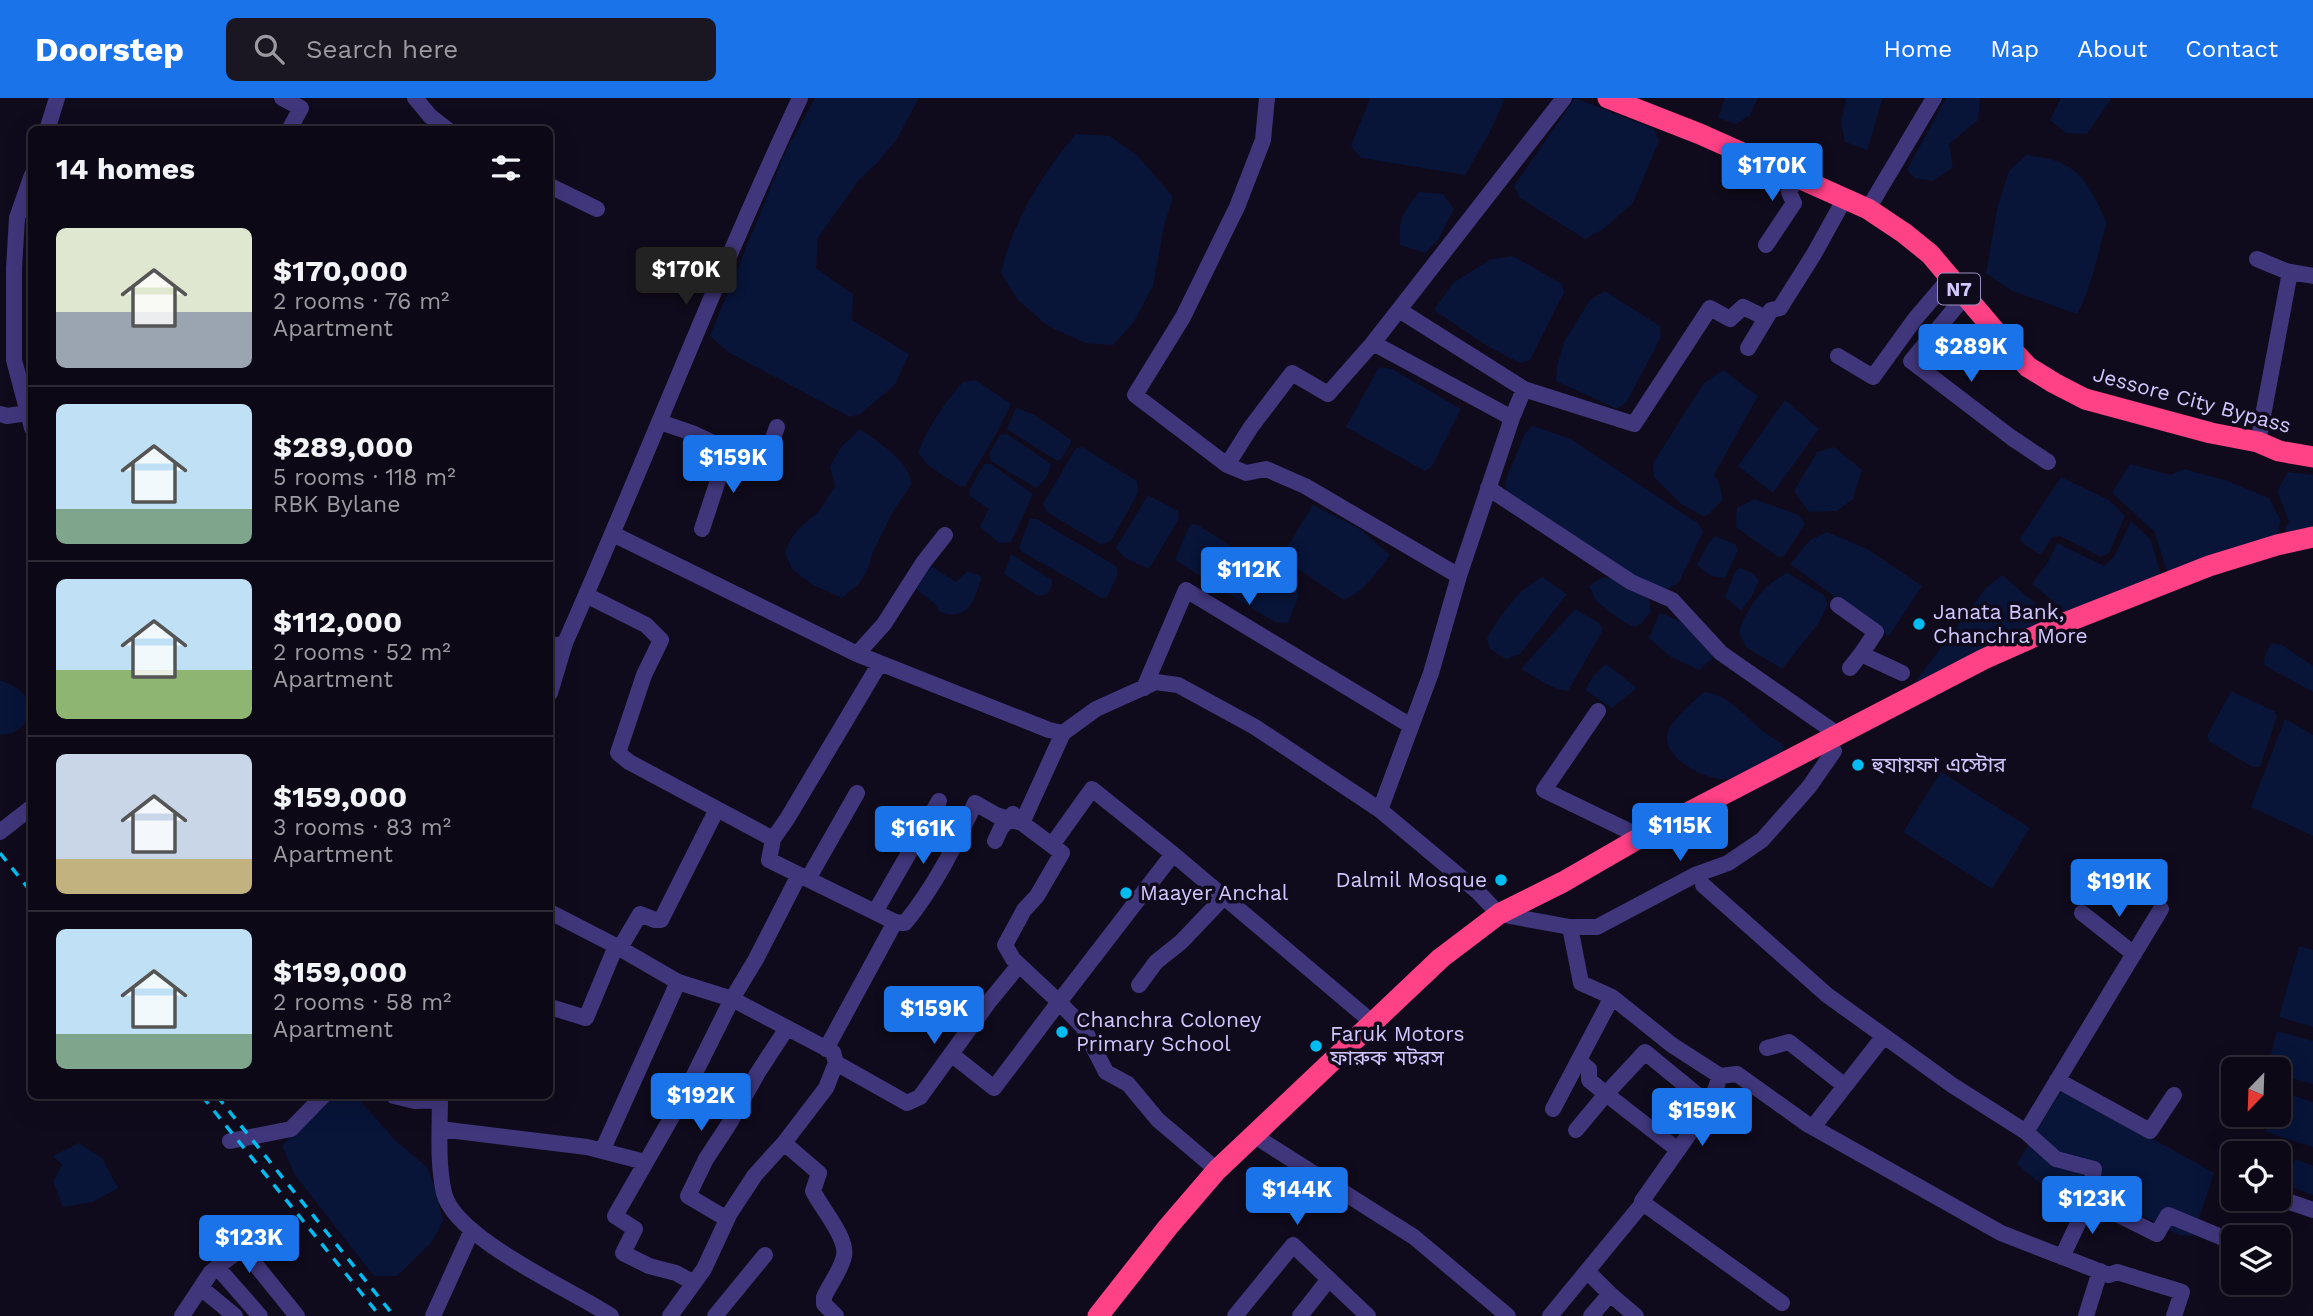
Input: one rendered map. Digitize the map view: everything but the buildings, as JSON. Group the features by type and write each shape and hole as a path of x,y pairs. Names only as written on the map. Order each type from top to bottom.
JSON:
{"highway":[{"name":"Jessore City Bypass","path":"1608,98 1700,134 1868,209 1930,254 2028,366 2085,399 2211,433 2258,442 2279,451 2313,457"},
{"path":"1111,1316 1221,1181 1261,1140 1508,915 1837,743 1984,659 2089,612 2209,565 2277,544 2313,537"},
{"path":"1098,1316 1217,1170 1441,958 1508,915 1642,837 2081,628 2196,584 2313,548"}],"street":[{"path":"48,126 57,98"},
{"path":"282,98 301,108 291,126"},
{"path":"415,98 430,117 443,126"},
{"path":"553,672 557,645 586,595 614,534 717,280 800,98"},
{"path":"1267,98 1263,140 1237,207 1183,317 1135,395 1227,465 1246,472 1266,469 1305,486 1459,576"},
{"path":"1227,465 1251,427 1292,373 1328,394 1373,344 1564,98"},
{"path":"1868,209 1934,98"},
{"path":"1766,245 1794,203 1789,192 1797,177"},
{"path":"28,186 17,218 14,360 28,408"},
{"path":"553,187 597,209"},
{"path":"1399,310 1524,389 1634,424 1710,308 1730,319 1743,307 1766,318 1748,348 1771,310 1780,308 1845,198"},
{"path":"0,222 16,235"},
{"path":"2257,259 2290,272 2313,276"},
{"path":"2258,442 2290,272"},
{"path":"1838,356 1873,377 1915,319 1950,278"},
{"path":"1911,361 1965,296"},
{"path":"1373,344 1511,418"},
{"path":"1894,348 2012,438 2048,462"},
{"path":"1380,810 1431,673 1459,576 1511,418 1524,389"},
{"path":"0,414 7,416 28,411"},
{"path":"660,422 692,433 763,466 777,427"},
{"path":"702,529 728,450"},
{"path":"1022,823 1063,733 1096,709 1156,682 1178,685 1255,727 1380,810 1508,915 1570,927 1597,926 1695,875 1728,863 1762,840 1809,787 1837,743 1721,653 1672,600 1631,582 1488,488"},
{"path":"614,534 857,654 1049,730 1063,733"},
{"path":"857,654 884,624 923,563 945,535"},
{"path":"1144,688 1186,590 1411,726"},
{"path":"586,595 646,625 661,640 644,675 618,753 629,762 773,839"},
{"path":"1838,606 1876,632 1850,668"},
{"path":"1861,654 1902,673"},
{"path":"880,663 773,839 769,860 895,922 905,923 937,879 975,803 996,815 1022,823 1062,853 1037,896 998,942 1083,1027 1105,1072 1128,1084 1158,1120 1217,1170"},
{"path":"1598,711 1544,790 1642,837"},
{"path":"1052,845 1092,789 1372,1022"},
{"path":"694,1283 676,1273 649,1266 623,1253 635,1230 615,1216 681,1101 732,999 803,877 857,793"},
{"path":"874,912 939,801"},
{"path":"995,841 1001,828 1017,809 1032,801"},
{"path":"553,1008 586,1018 618,947 640,914 661,920 717,809"},
{"path":"0,832 28,810"},
{"path":"951,1054 994,1088 1173,854"},
{"path":"1703,885 1827,995 1952,1085 2026,1132 2056,1159 2094,1169 2088,1200 2062,1257"},
{"path":"1139,985 1156,962 1181,942 1224,897"},
{"path":"2026,1132 2161,909"},
{"path":"2082,913 2134,954"},
{"path":"553,914 678,982 732,999 833,1052 836,1063 826,1088 784,1143 755,1175 727,1219 704,1269 670,1316"},
{"path":"826,1049 895,922"},
{"path":"1570,927 1581,983 1612,997 1672,1045 1720,1076 1737,1074 1813,1127 2001,1233 2109,1275 2117,1272 2182,1292 2174,1316"},
{"path":"836,1063 907,1102 919,1097 1019,965"},
{"path":"603,1149 678,982"},
{"path":"1553,1109 1612,997"},
{"path":"727,1219 688,1196 706,1159 787,1028"},
{"path":"1813,1127 1884,1036"},
{"path":"1768,1048 1789,1042 1846,1086"},
{"path":"1576,1130 1645,1052 1712,1107"},
{"path":"1578,1060 1589,1069 1589,1080 1678,1150"},
{"path":"1642,1201 1699,1120 1712,1107 1720,1076"},
{"path":"2057,1080 2150,1131 2174,1095"},
{"path":"230,1141 291,1129 320,1099"},
{"path":"407,1099 432,1099"},
{"path":"440,1099 444,1196 462,1222 516,1263 611,1316"},
{"path":"440,1129 603,1149 645,1162"},
{"path":"1261,1140 1413,1237 1508,1316"},
{"path":"784,1143 819,1173 813,1191 842,1237 845,1253 824,1297 824,1304 836,1316"},
{"path":"2088,1200 2157,1234 2168,1215 2221,1237"},
{"path":"2291,1202 2313,1210"},
{"path":"1550,1316 1643,1203 1782,1303"},
{"path":"433,1316 472,1230"},
{"path":"1235,1316 1293,1245 1367,1316"},
{"path":"182,1316 211,1272 242,1248 297,1316"},
{"path":"721,1314 765,1255"},
{"path":"217,1267 251,1313 275,1288"},
{"path":"1587,1271 1636,1316"},
{"path":"2085,1316 2100,1271"},
{"path":"1300,1316 1329,1279"},
{"path":"201,1288 236,1316"},
{"path":"1591,1316 1610,1294"}],"water":[{"path":"815,98 919,98 897,139 858,181 818,238 816,268 853,294 852,320 909,354 895,385 860,414 850,417 728,352 710,336 785,153"},
{"path":"1370,98 1505,99 1489,134 1465,175 1361,158 1351,146"},
{"path":"1575,98 1654,129 1659,141 1633,203 1602,230 1585,239 1520,198 1514,186"},
{"path":"1725,98 1758,98 1750,115 1736,124 1718,118"},
{"path":"1846,98 1883,98 1867,150 1845,142 1841,123"},
{"path":"1946,98 1980,98 1978,120 1949,144 1953,167 1933,181 1915,178 1907,170"},
{"path":"2061,98 2112,98 2087,134 2066,133 2050,120"},
{"path":"1076,134 1110,136 1138,156 1173,197 1164,226 1153,286 1134,322 1113,345 1085,343 1048,326 1018,300 1001,273 1013,236 1030,199 1051,165"},
{"path":"2026,155 2058,162 2078,174 2086,183 2107,223 2091,281 2077,314 2012,291 1986,273 1998,205 2009,171"},
{"path":"1419,192 1443,194 1454,209 1438,240 1425,253 1400,245 1403,216"},
{"path":"1513,256 1562,284 1564,292 1530,360 1520,363 1489,347 1434,310 1453,283 1489,260"},
{"path":"1605,291 1660,326 1661,337 1626,403 1617,409 1556,381 1564,342 1590,300"},
{"path":"1379,367 1392,369 1461,409 1432,466 1425,471 1346,427"},
{"path":"1723,370 1758,396 1714,475 1723,500 1705,517 1681,504 1654,477 1653,463 1704,383"},
{"path":"976,380 1011,404 965,486 959,486 929,466 918,453 949,398 963,382"},
{"path":"1785,400 1819,429 1773,493 1738,466"},
{"path":"1016,408 1033,414 1071,440 1061,459 1057,461 1007,429"},
{"path":"1533,426 1571,439 1699,524 1703,532 1679,582 1661,594 1507,492 1505,482 1525,433"},
{"path":"860,429 899,459 912,484 893,511 867,571 858,585 842,598 813,585 792,569 785,553 794,535 826,501 835,486 830,466 841,447"},
{"path":"1007,434 1051,464 1046,478 1036,488 991,461 989,454 1000,435"},
{"path":"1082,447 1137,481 1138,493 1111,541 1102,545 1047,512 1043,504 1076,448"},
{"path":"1834,447 1862,470 1853,499 1837,511 1809,512 1794,491 1817,452"},
{"path":"984,464 991,464 1033,494 1011,542 999,543 980,527 989,509 970,496 969,490"},
{"path":"2130,464 2171,475 2184,469 2225,480 2269,498 2281,521 2278,531 2281,538 2168,574 2154,531 2112,493"},
{"path":"2288,472 2313,475 2313,529 2287,536 2285,529 2289,521 2277,491"},
{"path":"2061,477 2109,500 2125,516 2109,553 2101,557 2060,536 2052,537 2041,555 2020,539"},
{"path":"1148,495 1178,511 1179,519 1149,569 1125,558 1116,548"},
{"path":"1754,499 1799,515 1805,524 1784,556 1778,557 1736,527 1737,508"},
{"path":"1313,505 1360,529 1390,555 1364,587 1344,600 1281,557"},
{"path":"1030,519 1037,519 1116,566 1118,574 1107,597 1101,598 1022,552 1019,547"},
{"path":"2131,521 2151,540 2161,575 2066,618 2063,609 2032,584 2048,562 2057,543 2104,566 2114,557"},
{"path":"1190,524 1198,525 1296,588 1299,595 1288,623 1275,622 1175,560"},
{"path":"1827,532 1867,549 1922,586 1889,636 1790,564 1810,540"},
{"path":"1715,536 1735,544 1738,550 1725,578 1711,576 1697,565"},
{"path":"1011,554 1052,580 1047,594 1038,596 1004,574"},
{"path":"928,564 956,582 968,571 982,577 972,601 964,611 958,614 940,612 935,604 915,588"},
{"path":"1741,568 1754,574 1759,581 1741,611 1725,597 1736,570"},
{"path":"1788,573 1824,595 1828,604 1818,624 1782,669 1746,647 1739,632 1746,614 1758,597 1772,583"},
{"path":"2002,575 2051,619 1909,690 1986,588"},
{"path":"1543,577 1567,594 1520,654 1506,659 1490,649 1487,638 1518,595"},
{"path":"1603,577 1619,580 1649,599 1651,611 1642,623 1634,627 1596,601 1589,586"},
{"path":"1575,609 1599,623 1603,630 1568,691 1550,686 1521,669"},
{"path":"1660,613 1676,619 1700,636 1711,650 1713,658 1699,670 1671,657 1649,638"},
{"path":"2271,643 2282,645 2313,666 2313,692 2264,665"},
{"path":"1606,664 1637,688 1612,708 1585,690 1593,676"},
{"path":"0,680 26,696 28,716 21,727 0,735"},
{"path":"2231,691 2274,711 2277,716 2260,767 2253,767 2210,742 2207,736"},
{"path":"1706,692 1723,698 1738,708 1784,746 1782,751 1755,768 1725,779 1706,776 1684,764 1669,748 1669,729 1684,710"},
{"path":"2285,719 2313,735 2313,836 2251,807"},
{"path":"1941,772 2030,828 1992,889 1903,832"},
{"path":"2299,946 2313,950 2313,1027 2279,1017"},
{"path":"2277,1031 2313,1041 2313,1084 2291,1078 2291,1057 2270,1057"},
{"path":"2066,1090 2214,1173 2193,1236 2179,1235 2099,1193 2077,1204 2036,1180 2017,1164 2058,1095"},
{"path":"2291,1095 2313,1102 2313,1147 2266,1132 2268,1127 2291,1127"},
{"path":"327,1099 359,1099 394,1139 427,1167 443,1221 431,1243 397,1276 374,1276 295,1175 282,1146"},
{"path":"79,1143 102,1158 118,1188 93,1202 63,1207 53,1181 62,1165 53,1156"},
{"path":"2295,1159 2313,1166 2313,1195 2291,1187 2291,1169"}],"railway":[{"path":"0,853 28,888"},
{"path":"204,1099 380,1316"},
{"path":"219,1099 394,1316"}],"place":[{"name":"Janata Bank, Chanchra More","path":"1919,624"},
{"name":"হুযায়ফা এস্টোর","path":"1858,765"},
{"name":"Dalmil Mosque","path":"1501,880"},
{"name":"Maayer Anchal","path":"1126,893"},
{"name":"Chanchra Coloney Primary School","path":"1062,1032"},
{"name":"Faruk Motors ফারুক মটরস","path":"1316,1046"}]}
